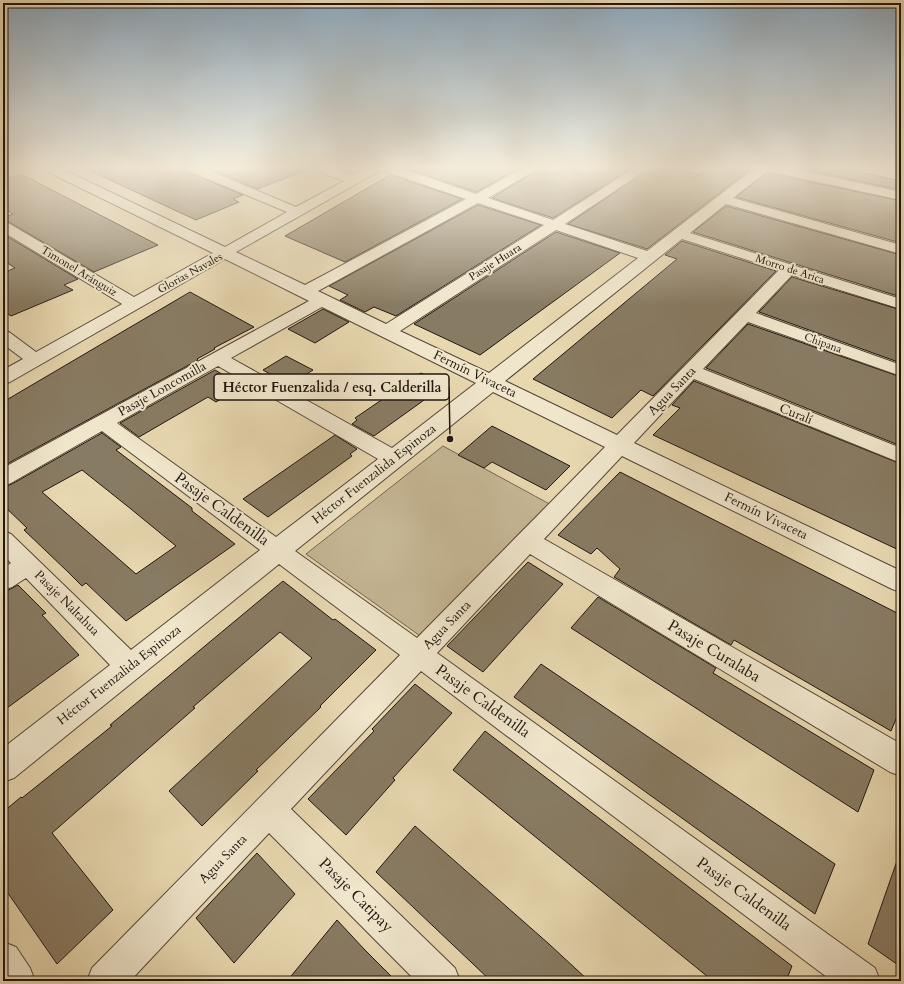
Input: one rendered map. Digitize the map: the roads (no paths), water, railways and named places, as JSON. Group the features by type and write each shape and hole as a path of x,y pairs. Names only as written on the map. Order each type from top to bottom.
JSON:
{"street":[{"name":"Fermín Vivaceta","path":"143,213 901,582"},
{"name":"Glorias Navales","path":"3,378 295,213"},
{"name":"Pasaje Loncomilla","path":"3,478 218,358 313,296 453,213"},
{"path":"518,213 650,257"},
{"name":"Pasaje Huara","path":"386,332 573,213"},
{"name":"Héctor Fuenzalida Espinoza","path":"3,767 706,213"},
{"path":"772,213 901,250"},
{"name":"Timonel Aránguiz","path":"3,226 134,304"},
{"name":"Morro de Arica","path":"679,234 901,304"},
{"name":"Agua Santa","path":"105,981 789,269"},
{"name":"Chipana","path":"745,315 901,371"},
{"path":"3,336 35,360"},
{"path":"218,358 394,459"},
{"name":"Curalí","path":"692,371 901,456"},
{"name":"Pasaje Caldenilla","path":"103,422 862,981"},
{"name":"Pasaje Naltahua","path":"3,540 130,666"},
{"name":"Pasaje Curalaba","path":"528,541 901,761"},
{"path":"3,580 27,565"},
{"name":"Pasaje Catipay","path":"269,810 442,981"},
{"path":"3,960 17,981"}],"place":[{"name":"Héctor Fuenzalida / esq. Calderilla","path":"450,439"}]}
